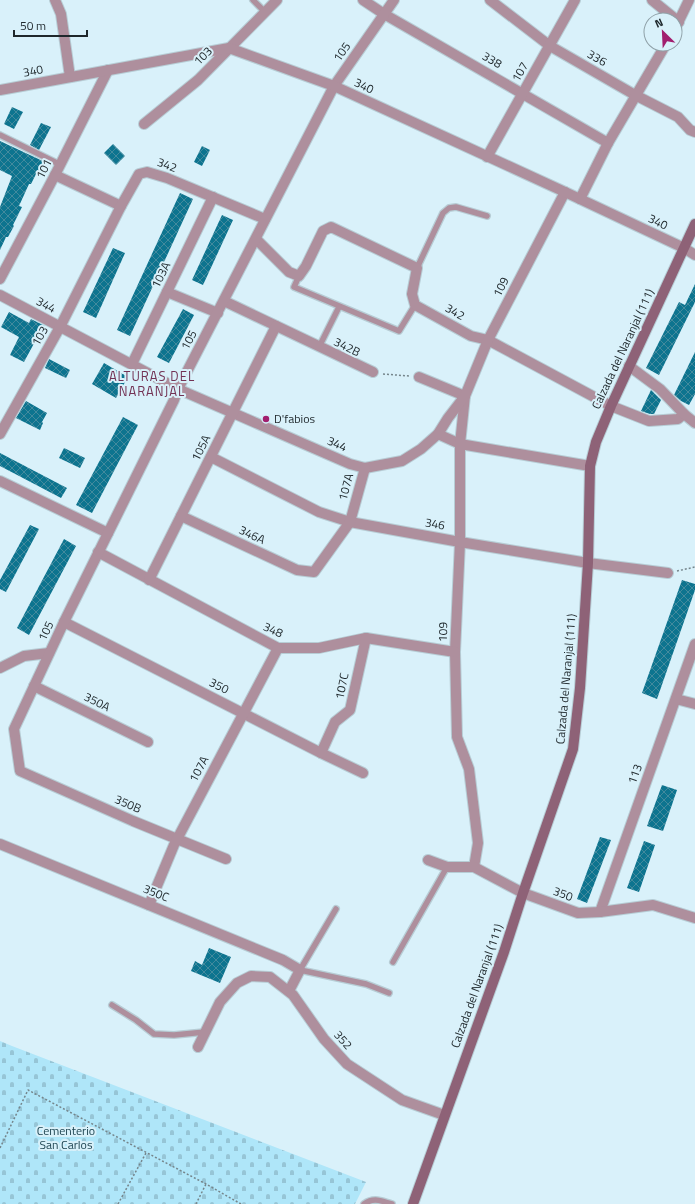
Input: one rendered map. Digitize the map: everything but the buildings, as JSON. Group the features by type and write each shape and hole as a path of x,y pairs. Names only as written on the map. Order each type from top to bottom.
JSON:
{"main road":[{"name":"Calzada del Naranjal (111)","path":"412,1204 504,952 573,749 580,688 588,563 590,466 596,442 629,366 695,224"}],"street":[{"path":"55,0 61,14 70,77"},
{"name":"103","path":"144,124 198,80 277,0"},
{"name":"338","path":"363,0 384,14 608,143"},
{"name":"105","path":"20,771 14,729 64,622 174,400 178,389 334,86 394,0"},
{"name":"336","path":"490,0 550,46 635,95 678,116 690,130 695,132"},
{"name":"107","path":"487,157 575,0"},
{"path":"652,0 664,12"},
{"path":"683,12 689,0"},
{"name":"340","path":"0,90 229,48 334,86 580,199 684,248 695,255"},
{"path":"580,199 608,143 661,52"},
{"name":"101","path":"0,279 56,175 108,70"},
{"name":"342","path":"121,206 139,174 147,172 168,178 265,219"},
{"path":"56,175 121,206"},
{"name":"109","path":"438,434 465,396 488,340 565,192"},
{"name":"103A","path":"132,364 213,197"},
{"name":"103","path":"0,434 60,327 121,206"},
{"path":"256,239 289,272 299,276 306,266 323,231 331,227 417,268 412,294 415,305"},
{"path":"167,292 218,313"},
{"name":"344","path":"0,295 178,389 350,464 365,468 402,461 421,449 438,434"},
{"name":"342B","path":"224,301 373,372"},
{"name":"342","path":"415,305 471,336 488,340 611,406 649,422 678,419 684,414"},
{"name":"105A","path":"149,580 276,326"},
{"path":"629,366 660,389 684,414 695,422"},
{"path":"419,377 465,396"},
{"name":"109","path":"465,396 460,444 460,542 456,652 457,737 469,769 478,843 474,867"},
{"path":"438,434 460,444 590,466"},
{"name":"346","path":"211,457 318,512 350,522 588,563 668,573"},
{"name":"107A","path":"314,572 350,522 365,468"},
{"path":"0,481 108,533"},
{"name":"346A","path":"181,516 297,570 314,572"},
{"name":"348","path":"98,552 278,648 318,648 366,638 456,652"},
{"name":"350","path":"64,622 363,774"},
{"name":"107C","path":"321,753 335,722 350,710 366,638"},
{"name":"113","path":"600,912 695,644"},
{"name":"107A","path":"149,905 177,838 278,648"},
{"path":"0,668 24,656 49,653"},
{"name":"350A","path":"34,686 148,742"},
{"path":"676,699 695,704"},
{"name":"350B","path":"20,771 133,821 226,859"},
{"name":"350C","path":"0,844 282,960 300,970"},
{"name":"350","path":"428,860 447,866 474,867 523,893 578,913 600,912 653,905 695,918"},
{"path":"289,991 300,970"},
{"name":"352","path":"205,1032 220,1002 237,983 251,976 270,977 293,995 324,1039 347,1064 402,1100 444,1115"},
{"path":"198,1047 205,1032"}],"lane":[{"path":"253,0 265,12"},
{"path":"0,135 61,165"},
{"path":"417,268 443,213 449,208 456,207 487,216"},
{"path":"299,276 294,287 399,332 415,305"},
{"path":"319,347 339,307"},
{"path":"393,962 447,866"},
{"path":"336,909 300,970 366,984 389,993"},
{"path":"112,1005 136,1020 154,1034 174,1035 205,1032"},
{"path":"364,1204 369,1200 377,1199 392,1204"}],"path":[{"path":"373,372 419,377"},
{"path":"668,573 695,567"},
{"path":"0,1148 28,1090 241,1204"},
{"path":"118,1204 146,1153"},
{"path":"196,1204 206,1184"}],"green space":[{"name":"Cementerio San Carlos","path":"0,1041 366,1182 355,1204 0,1204"}],"place":[{"name":"D'fabios","path":"266,419"}],"district":[{"name":"ALTURAS DEL NARANJAL","path":"152,384"}]}
